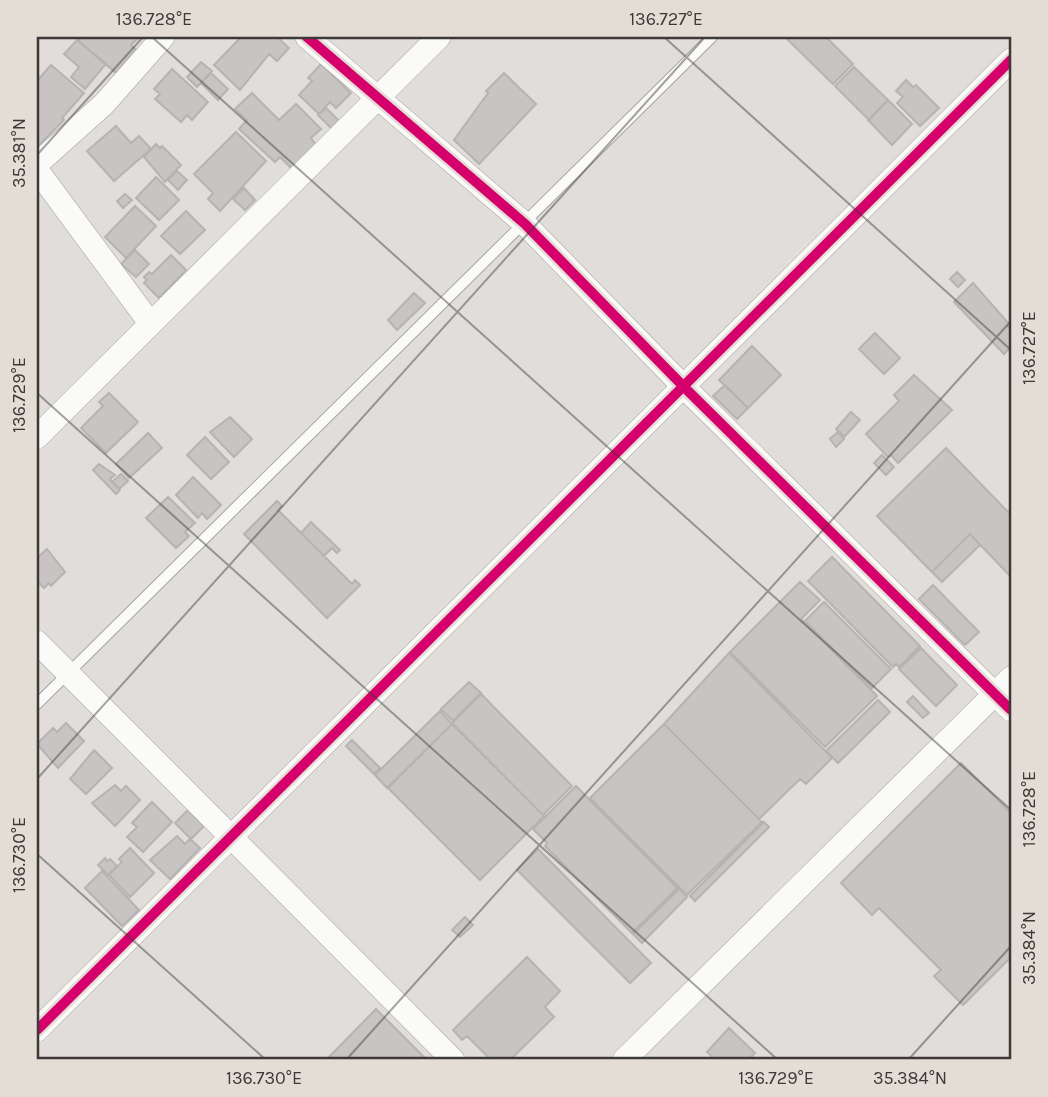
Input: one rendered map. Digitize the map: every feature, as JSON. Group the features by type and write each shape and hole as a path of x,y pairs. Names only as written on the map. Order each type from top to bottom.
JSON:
{"street":[{"path":"37,164 104,104 163,37"},
{"path":"307,37 525,224 684,387 1006,694 624,1060"},
{"path":"37,437 439,37"},
{"path":"37,1030 1011,60"},
{"path":"37,170 150,323"},
{"path":"37,642 453,1060"}],"lane":[{"path":"37,704 712,37"}],"building":[{"path":"82,37 139,37 131,45 136,50 116,73 78,41"},
{"path":"241,37 277,37 289,48 277,61 269,54 240,90 214,65"},
{"path":"785,37 826,37 853,64 833,84"},
{"path":"77,40 106,64 85,89 71,77 79,67 64,54"},
{"path":"201,62 212,71 197,87 187,77"},
{"path":"321,64 351,93 336,108 330,102 319,114 299,95 312,81 308,78"},
{"path":"51,65 84,93 62,118 64,120 37,147 37,81"},
{"path":"854,67 888,100 869,120 835,86"},
{"path":"172,69 208,102 192,120 187,115 181,122 155,99 160,94 154,89"},
{"path":"211,73 228,89 218,100 201,83"},
{"path":"504,73 536,104 479,164 454,140 488,93 486,91"},
{"path":"906,80 913,87 916,85 939,108 920,126 897,103 903,97 896,91"},
{"path":"252,93 279,120 296,104 321,129 311,138 316,145 292,169 280,157 275,162 239,129 247,120 235,109"},
{"path":"888,100 912,124 892,145 868,120"},
{"path":"326,108 340,122 332,129 318,115"},
{"path":"116,126 131,143 139,136 151,149 114,181 87,151"},
{"path":"236,132 266,161 220,211 208,199 213,193 194,174"},
{"path":"156,144 160,148 162,146 181,165 165,182 144,157"},
{"path":"177,171 187,180 178,190 168,180"},
{"path":"156,177 179,200 159,220 136,198"},
{"path":"244,188 255,200 245,210 233,199"},
{"path":"125,194 132,200 123,208 117,201"},
{"path":"135,206 156,226 126,258 105,237"},
{"path":"186,211 205,230 180,254 161,236"},
{"path":"135,250 149,264 136,277 121,264"},
{"path":"171,255 186,270 159,298 144,283 147,280 144,277 149,272 152,274"},
{"path":"957,272 965,280 958,287 950,279"},
{"path":"973,283 1009,324 1007,326 1011,330 1011,347 1004,354 954,302"},
{"path":"414,293 425,303 397,330 388,320"},
{"path":"875,333 900,358 884,374 859,349"},
{"path":"752,346 781,375 748,408 719,380"},
{"path":"914,375 952,410 898,463 891,455 888,457 866,434 899,401 894,395"},
{"path":"725,385 748,408 737,419 713,396"},
{"path":"109,393 138,422 106,453 81,428 103,406 99,402"},
{"path":"851,412 860,420 844,437 836,429"},
{"path":"230,417 252,439 234,457 210,432"},
{"path":"838,432 844,439 836,447 830,439"},
{"path":"148,433 162,448 129,478 116,464"},
{"path":"205,437 229,462 211,479 187,455"},
{"path":"946,448 1011,515 1010,576 970,534 932,572 877,516"},
{"path":"882,455 894,467 886,475 874,463"},
{"path":"99,464 115,475 110,479 120,490 116,494 93,470"},
{"path":"121,474 128,481 119,489 112,482"},
{"path":"193,477 221,505 207,519 202,513 198,518 176,495"},
{"path":"168,497 195,523 185,532 189,536 176,548 146,518"},
{"path":"277,501 282,506 278,510 352,584 355,580 360,585 327,618 244,534"},
{"path":"311,522 340,550 337,553 332,548 324,556 301,533"},
{"path":"970,534 980,545 942,582 932,572"},
{"path":"47,549 65,572 51,586 49,583 44,588 37,581 37,558"},
{"path":"832,557 920,646 899,667 896,664 893,667 808,581"},
{"path":"800,582 820,600 801,619 877,696 825,747 730,652"},
{"path":"933,585 979,632 965,645 919,599"},
{"path":"824,602 891,669 872,688 805,621"},
{"path":"921,648 957,685 936,706 899,669"},
{"path":"729,653 832,758 806,784 800,779 759,819 664,724"},
{"path":"469,682 481,693 453,721 441,709"},
{"path":"481,694 572,786 543,815 452,723"},
{"path":"913,696 929,713 923,718 907,702"},
{"path":"878,700 890,712 838,763 826,751"},
{"path":"440,711 452,724 387,788 375,775"},
{"path":"66,723 84,741 58,768 37,744 53,728 57,732"},
{"path":"452,724 544,816 480,880 388,788"},
{"path":"664,724 762,822 687,895 590,798"},
{"path":"352,740 380,768 374,774 346,746"},
{"path":"94,750 112,768 86,794 70,779"},
{"path":"961,763 1011,813 1011,957 963,1005 934,976 941,970 879,908 872,915 841,883"},
{"path":"115,785 121,791 126,786 140,800 115,826 92,803"},
{"path":"576,786 677,888 632,933 545,846 547,843 533,829"},
{"path":"152,802 172,822 143,852 127,837 137,827 132,823"},
{"path":"188,810 204,826 191,839 175,823"},
{"path":"764,822 769,827 695,901 690,896"},
{"path":"177,836 185,844 190,839 200,848 170,879 150,860"},
{"path":"130,848 154,873 130,897 109,875 122,862 119,859"},
{"path":"538,849 651,963 630,983 517,870"},
{"path":"105,858 117,866 108,875 98,865"},
{"path":"102,871 139,910 122,926 85,888"},
{"path":"679,889 687,897 642,943 633,934"},
{"path":"465,917 473,925 460,937 452,930"},
{"path":"527,957 560,991 545,1007 554,1017 510,1060 491,1060 467,1036 462,1040 453,1030"},
{"path":"376,1009 427,1060 332,1060 329,1057"},
{"path":"729,1028 755,1053 748,1060 716,1060 707,1052"}],"cycle path":[{"path":"307,37 525,224 684,387 1011,710"},
{"path":"37,1030 1011,60"}]}
